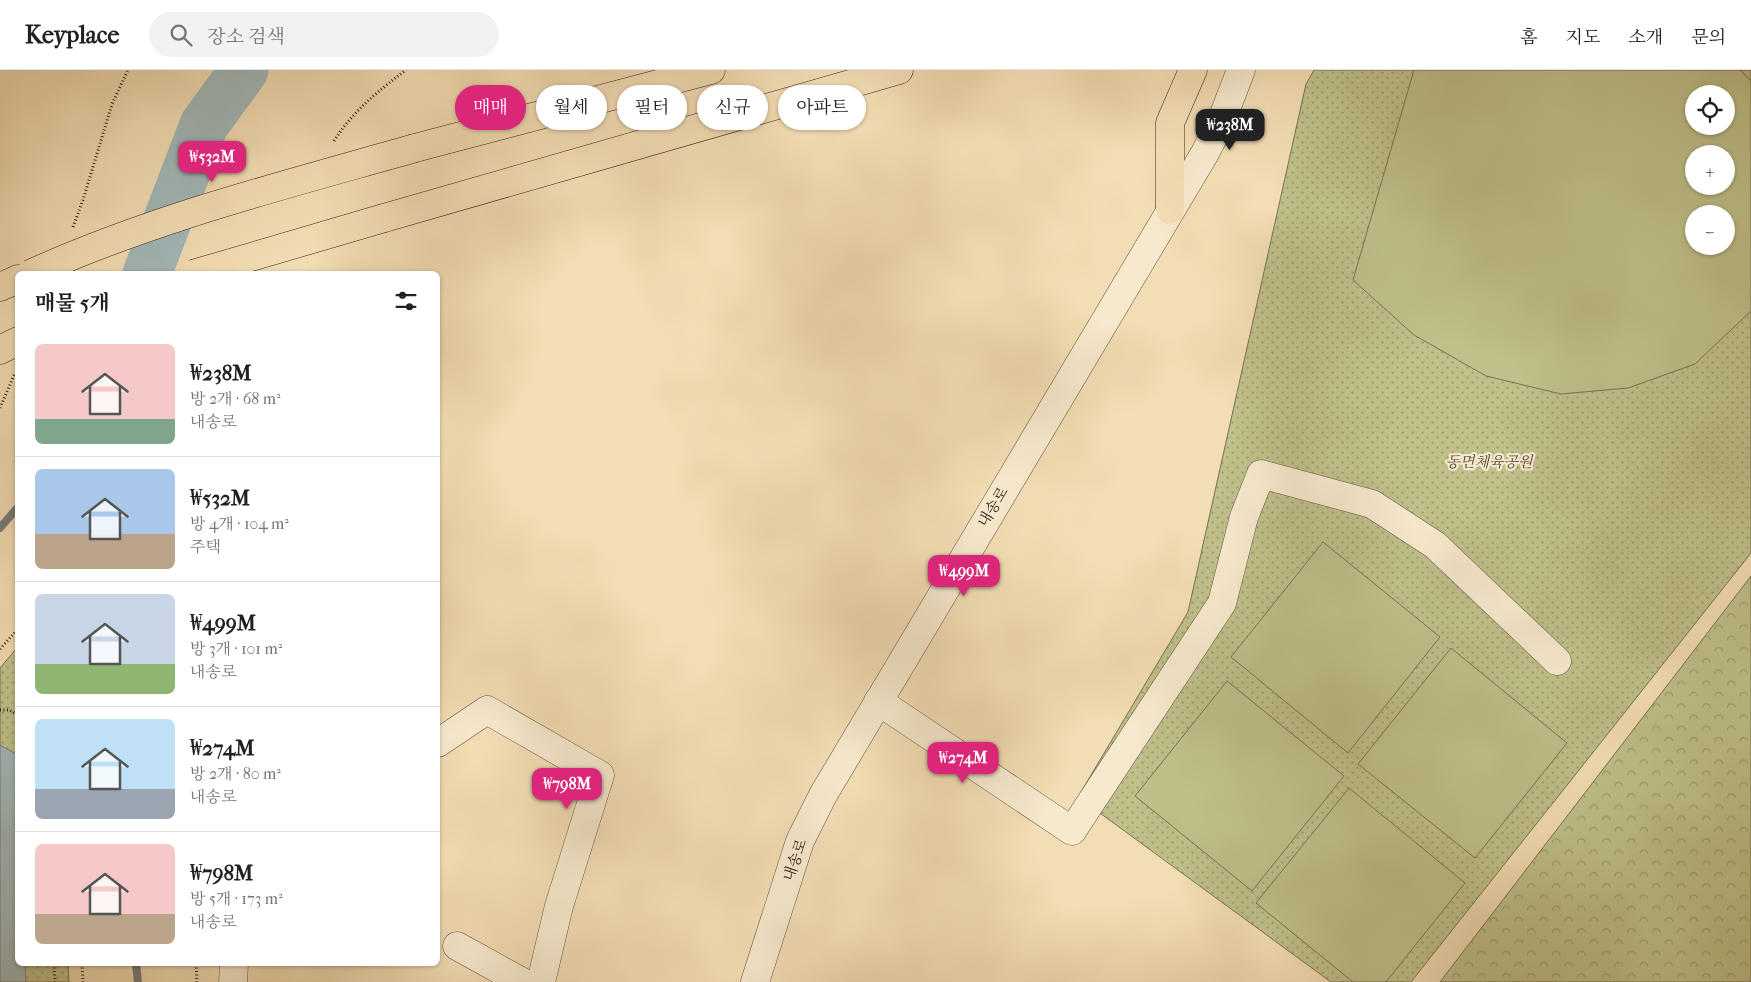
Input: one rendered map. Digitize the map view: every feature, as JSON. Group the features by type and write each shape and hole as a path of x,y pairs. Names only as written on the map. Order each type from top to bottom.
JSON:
{"main road":[{"path":"37,271 136,230 234,199 415,148 711,70"},
{"path":"203,271 899,70"},
{"path":"1170,210 1170,123 1193,70"},
{"path":"0,287 15,280"},
{"path":"0,350 15,342"}],"street":[{"name":"내송로","path":"755,982 800,842 833,778 1217,130 1241,70"},
{"path":"878,701 1072,832 1222,603 1244,516 1261,474 1372,504 1435,545 1557,661"},
{"path":"440,742 487,710 600,775 558,906 541,982"},
{"path":"457,946 522,982"},
{"path":"233,982 234,966"}],"path":[{"path":"72,228 83,200 112,104 128,70"},
{"path":"0,408 15,374"},
{"path":"0,649 15,632"},
{"path":"0,710 9,710 15,713"},
{"path":"54,966 54,982"},
{"path":"82,966 83,982"},
{"path":"196,966 197,982"}],"green space":[{"name":"동면체육공원","path":"1314,70 1751,70 1751,553 1411,982 1331,982 1078,797 1188,612 1306,84"},
{"path":"1414,70 1740,70 1751,81 1751,311 1695,364 1628,388 1561,394 1486,376 1414,335 1353,280"},
{"path":"1323,542 1440,637 1348,753 1231,657"},
{"path":"1751,576 1751,982 1440,982"},
{"path":"1451,648 1567,743 1475,858 1358,764"},
{"path":"15,650 15,966 68,966 69,982 0,982 0,668"},
{"path":"1227,681 1344,776 1252,891 1135,796"},
{"path":"1349,788 1465,883 1386,982 1353,982 1256,903"}],"water":[{"path":"0,745 15,753 15,966 25,966 26,982 0,982"}],"waterway":[{"path":"148,271 204,125 244,70"},
{"path":"0,528 15,510"},
{"path":"136,966 138,982"}]}
